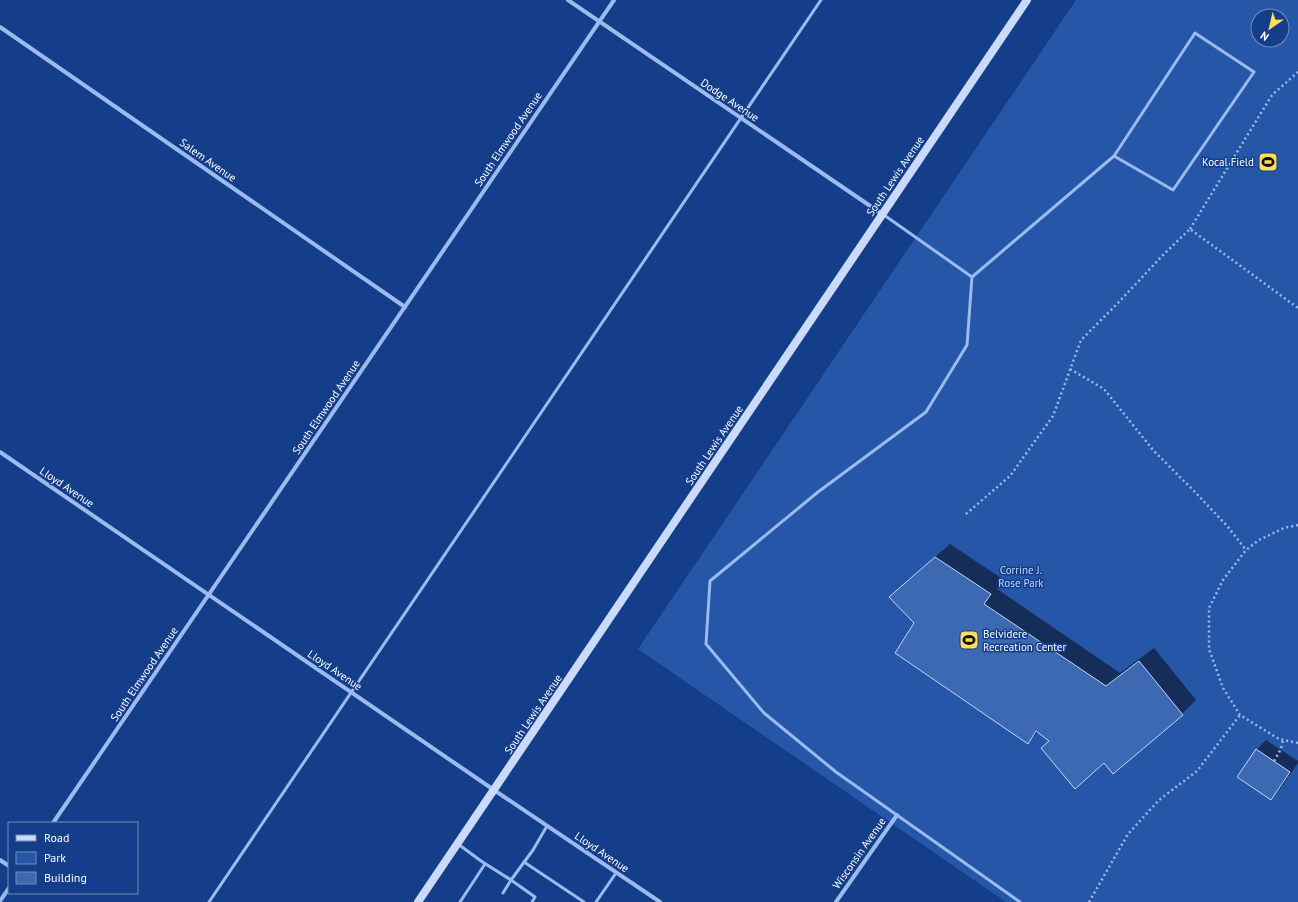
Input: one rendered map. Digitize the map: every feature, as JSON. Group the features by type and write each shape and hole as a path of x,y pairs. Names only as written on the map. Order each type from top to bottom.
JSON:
{"main road":[{"name":"South Lewis Avenue","path":"418,902 1026,0"}],"street":[{"name":"Dodge Avenue","path":"568,0 882,214"},
{"name":"South Elmwood Avenue","path":"54,822 614,0"},
{"name":"Salem Avenue","path":"0,27 405,307"},
{"name":"Lloyd Avenue","path":"0,452 660,902"},
{"name":"Wisconsin Avenue","path":"836,902 897,815"},
{"path":"0,901 8,889"}],"lane":[{"path":"209,902 821,0"},
{"path":"1020,902 836,772 764,713 706,644 710,581 818,492 926,412 967,345 972,277 1114,156 1195,33 1254,72 1173,190 1114,156"},
{"path":"882,214 972,277"},
{"path":"503,893 547,826"},
{"path":"458,844 535,897 532,902"},
{"path":"524,862 584,902"},
{"path":"460,902 485,864"},
{"path":"596,902 616,873"}],"path":[{"path":"966,514 1010,476 1053,416 1081,340 1190,229 1272,96 1298,72"},
{"path":"1190,229 1298,308"},
{"path":"1070,369 1104,389 1153,450 1228,527 1246,550"},
{"path":"1298,525 1284,528 1265,537 1246,550 1223,580 1209,608 1209,649 1223,688 1240,716 1279,739 1298,743"},
{"path":"1089,902 1128,834 1159,800 1197,772 1240,716"},
{"path":"1274,761 1281,749 1283,740"}],"green space":[{"name":"Corrine J. Rose Park","path":"1076,0 1298,0 1298,902 1006,902 638,649"}],"building":[{"path":"935,557 991,594 984,604 1106,686 1139,661 1183,715 1113,774 1104,763 1075,789 1041,748 1049,741 1036,731 1028,744 895,653 914,623 889,597"},
{"path":"1256,749 1290,772 1271,800 1237,777"}],"place":[{"name":"Kocal Field","path":"1268,162"},
{"name":"Belvidere Recreation Center","path":"969,640"}]}
